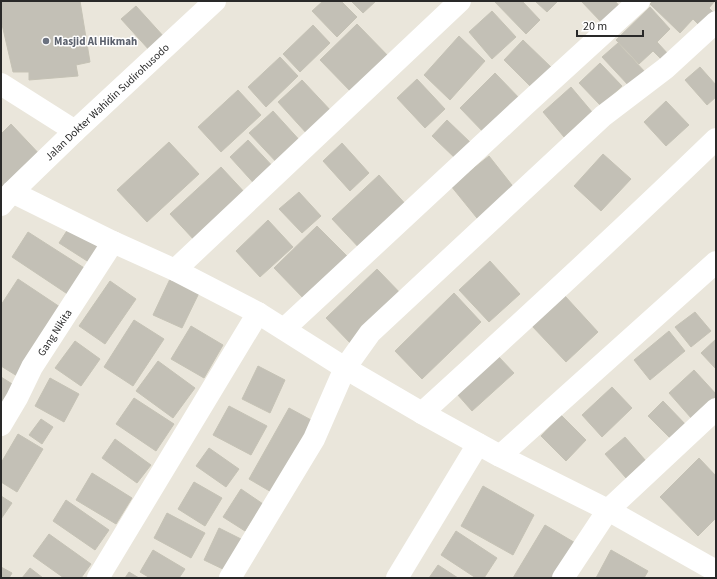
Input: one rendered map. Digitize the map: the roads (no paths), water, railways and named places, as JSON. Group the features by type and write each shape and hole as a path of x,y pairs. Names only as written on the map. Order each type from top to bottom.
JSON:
{"street":[{"name":"Jalan Dokter Wahidin Sudirohusodo","path":"7,198 75,131 215,1"},
{"path":"175,270 460,1"},
{"path":"284,329 639,1"},
{"path":"230,578 314,439 345,368 370,333 603,116 666,68 716,22"},
{"path":"1,84 75,131"},
{"path":"422,412 540,306 716,139"},
{"path":"7,198 113,242 175,270 258,313 345,368 500,456 608,510 709,572"},
{"name":"Gang Nikita","path":"1,425 17,398 32,367 113,242"},
{"path":"500,456 716,262"},
{"path":"98,578 258,313"},
{"path":"563,578 608,510 716,409"},
{"path":"397,578 478,444"}],"place":[{"name":"Masjid Al Hikmah","path":"46,41"}]}
